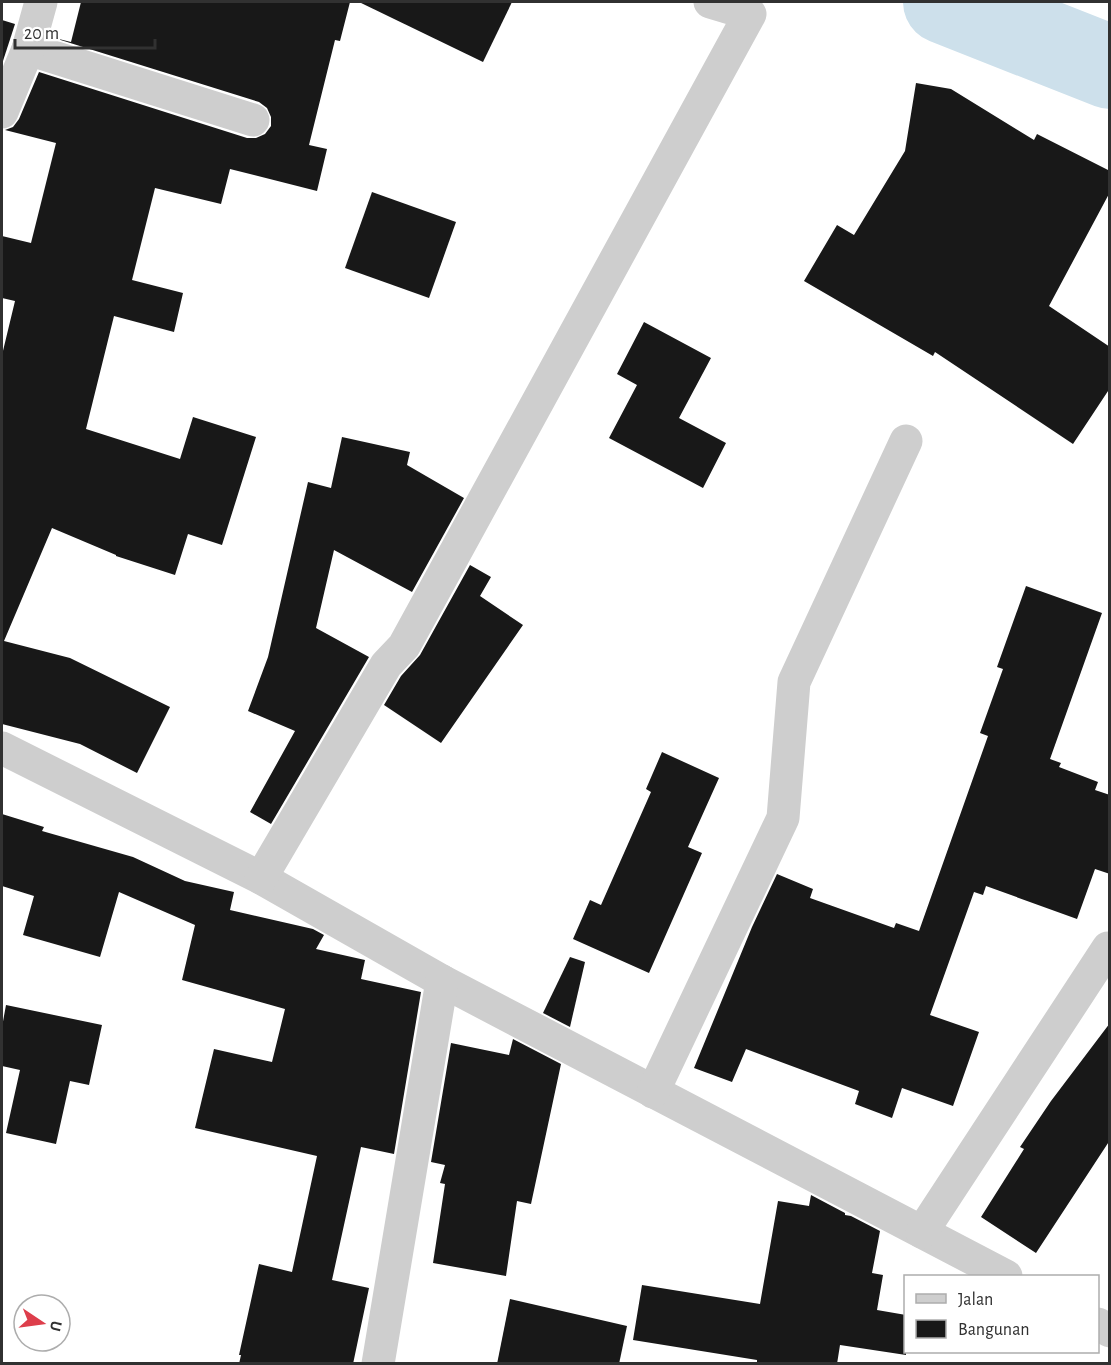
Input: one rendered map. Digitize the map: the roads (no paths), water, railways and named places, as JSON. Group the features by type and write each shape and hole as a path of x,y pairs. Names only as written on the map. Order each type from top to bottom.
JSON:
{"street":[{"path":"261,878 386,665 404,646 750,14 710,2"},
{"path":"2,112 28,49 35,4"},
{"path":"28,49 252,120"},
{"path":"653,1092 783,818 794,682 906,441"},
{"path":"2,748 261,878 442,981 1004,1275"},
{"path":"922,1232 1108,948"},
{"path":"378,1364 442,981"}],"waterway":[{"path":"945,2 1110,67"}]}
